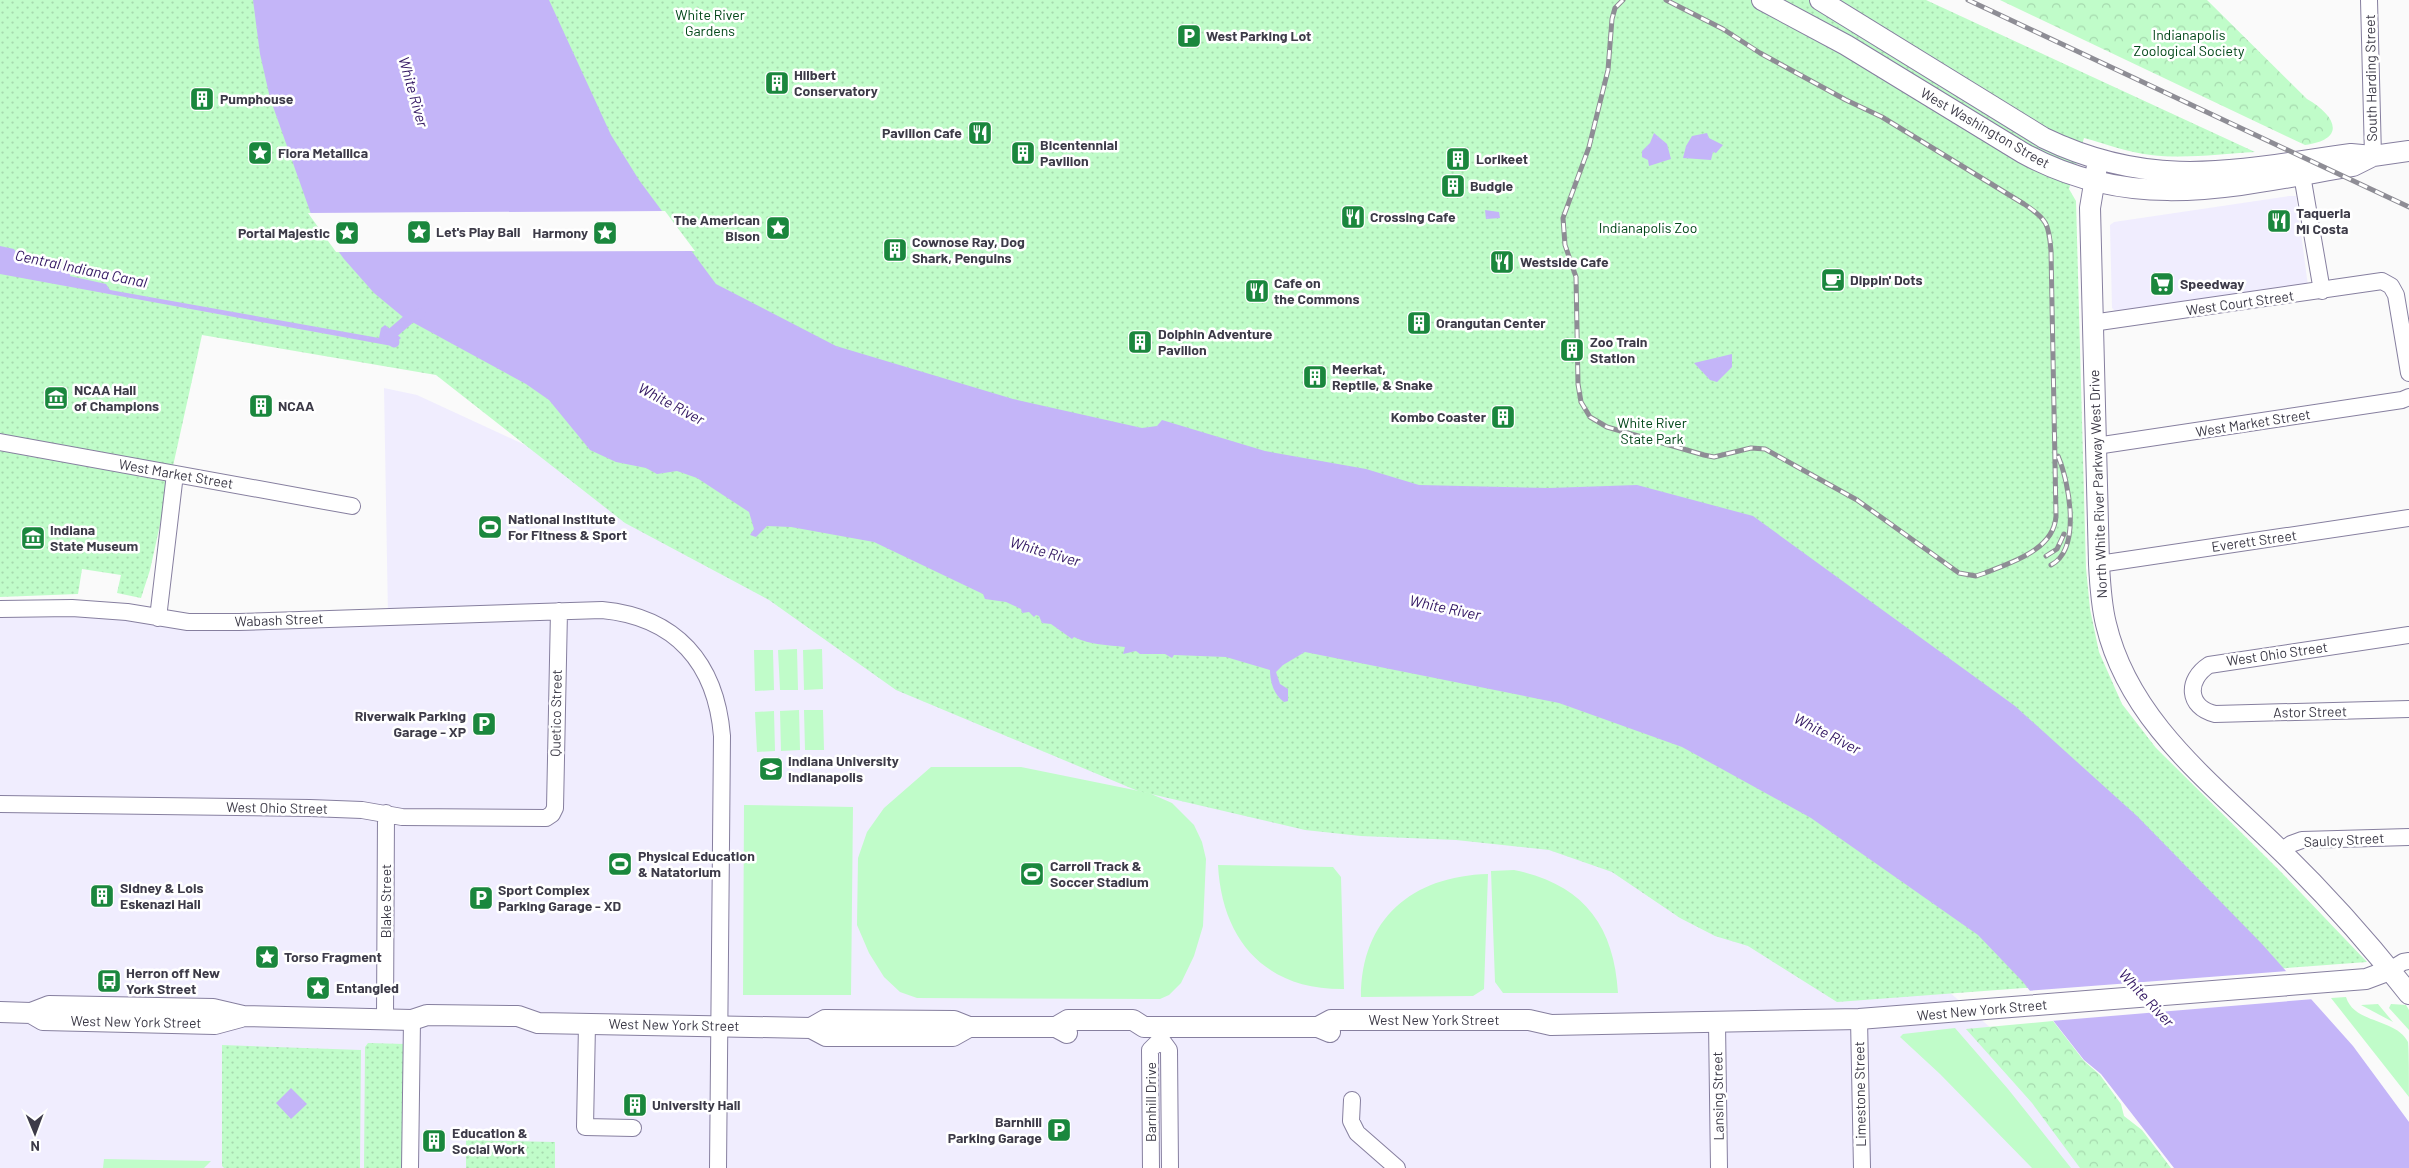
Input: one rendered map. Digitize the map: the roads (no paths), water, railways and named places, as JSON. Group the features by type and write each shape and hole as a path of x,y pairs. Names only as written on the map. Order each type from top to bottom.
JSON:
{"main road":[{"name":"West Washington Street","path":"1762,0 1846,45 2030,157 2045,165 2094,182 2127,189 2173,191 2302,175 2353,166 2373,156"},
{"name":"West Washington Street","path":"1820,0 2044,138 2098,160 2143,170 2184,173 2247,168 2351,154 2373,156 2409,152"},
{"name":"North White River Parkway West Drive","path":"2098,160 2090,208 2100,589 2108,630 2123,671 2139,702 2166,738 2281,851 2390,970 2409,994"},
{"name":"West New York Street","path":"0,1012 30,1013 43,1020 215,1024 243,1016 412,1020 427,1015 518,1016 538,1022 587,1024 811,1028 825,1020 954,1021 969,1027 1056,1027 1068,1020 1133,1020 1155,1031 1318,1027 1331,1020 1529,1020 1551,1025 1717,1023 1859,1019 2366,980 2390,970"}],"street":[{"name":"South Harding Street","path":"2369,0 2373,156"},
{"path":"2302,175 2322,291"},
{"name":"West Court Street","path":"2092,323 2322,291 2377,281 2387,282 2396,295 2409,373"},
{"name":"West Market Street","path":"2096,446 2402,400 2409,397"},
{"name":"West Market Street","path":"0,442 352,506"},
{"path":"158,618 175,474"},
{"name":"Everett Street","path":"2099,564 2409,518"},
{"name":"Wabash Street","path":"0,609 72,608 127,612 188,622 239,622 559,611 624,612 653,623 682,641 702,666 712,686 720,711 722,736 718,1168"},
{"name":"Quetico Street","path":"552,814 555,808 559,611"},
{"name":"West Ohio Street","path":"2212,713 2199,705 2193,691 2197,676 2209,665 2409,635"},
{"name":"Astor Street","path":"2212,713 2409,709"},
{"name":"West Ohio Street","path":"0,804 310,808 362,810 402,817 546,818 552,814"},
{"name":"Blake Street","path":"385,1019 386,814"},
{"name":"Saulcy Street","path":"2281,851 2291,844 2302,840 2409,837"},
{"name":"West New York Street","path":"2390,970 2403,962 2409,961"},
{"name":"Limestone Street","path":"1859,1019 1862,1168"},
{"path":"410,1168 412,1020"},
{"name":"Lansing Street","path":"1717,1023 1719,1168"},
{"path":"587,1024 584,1127 633,1128"},
{"name":"Barnhill Drive","path":"1151,1168 1150,1050 1155,1031"},
{"name":"Barnhill Drive","path":"1155,1031 1169,1050 1170,1168"},
{"path":"1352,1100 1351,1121 1357,1133 1397,1168"}],"water":[{"name":"White River","path":"253,0 549,0 611,135 639,180 716,284 836,346 1013,399 1142,428 1157,426 1162,420 1265,451 1366,469 1419,485 1549,488 1637,485 1753,516 2015,706 2137,816 2262,944 2353,1046 2409,1122 2409,1168 2174,1168 2101,1074 2084,1060 2023,982 1978,935 1811,818 1682,747 1559,703 1305,652 1283,665 1276,672 1280,684 1288,689 1288,701 1284,702 1273,688 1270,670 1226,657 1174,655 1172,658 1165,654 1140,654 1136,651 1123,654 1125,647 1093,643 1074,637 1072,639 1051,624 1042,623 1039,616 1036,615 1034,617 1029,612 1022,613 1021,609 1006,602 985,599 983,594 874,542 791,527 767,526 756,537 750,535 754,529 749,512 697,478 677,471 657,474 646,468 616,462 590,450 549,400 526,384 403,317 374,293 344,259 311,214 270,98 260,54"},
{"path":"1654,133 1667,144 1671,159 1649,166 1648,160 1642,157 1642,151 1650,143"},
{"path":"1707,133 1709,138 1723,145 1716,153 1713,152 1711,160 1683,158 1686,146 1692,136"},
{"path":"1485,210 1499,212 1500,218 1486,219"},
{"name":"Central Indiana Canal","path":"0,246 14,249 17,254 46,260 50,265 71,269 70,276 106,284 110,290 379,338 381,328 385,325 401,338 392,346 0,274"},
{"path":"1732,354 1732,367 1717,382 1710,380 1694,363"},
{"path":"291,1088 307,1104 291,1119 276,1103"}],"waterway":[{"name":"Central Indiana Canal","path":"394,342 389,336 410,318 420,314"}],"railway":[{"path":"1623,0 1615,8 1612,19 1608,70 1589,147 1563,218 1565,245 1576,277 1578,384 1581,402 1590,417 1607,427 1714,457 1751,448 1765,449 1857,500 1959,573 1976,576 2030,553 2048,538 2056,516 2051,251 2048,228 2042,218 2024,204 1882,117 1846,100 1760,53 1723,29 1666,0"},
{"path":"1968,0 2409,207"},
{"path":"2051,565 2061,557 2067,545 2070,530 2069,498 2058,456"},
{"path":"2046,556 2057,549 2064,534"}],"place":[{"name":"West Parking Lot","path":"1189,36"},
{"name":"Hilbert Conservatory","path":"777,83"},
{"name":"Pumphouse","path":"202,99"},
{"name":"Pavilion Cafe","path":"980,133"},
{"name":"Flora Metallica","path":"260,153"},
{"name":"Bicentennial Pavilion","path":"1023,153"},
{"name":"Lorikeet","path":"1458,159"},
{"name":"Budgie","path":"1453,186"},
{"name":"Crossing Cafe","path":"1353,217"},
{"name":"Taqueria Mi Costa","path":"2279,221"},
{"name":"The American Bison","path":"778,228"},
{"name":"Let's Play Ball","path":"419,232"},
{"name":"Portal Majestic","path":"347,233"},
{"name":"Harmony","path":"605,233"},
{"name":"Cownose Ray, Dog Shark, Penguins","path":"895,250"},
{"name":"Westside Cafe","path":"1502,262"},
{"name":"Dippin' Dots","path":"1833,280"},
{"name":"Speedway","path":"2162,284"},
{"name":"Cafe on the Commons","path":"1257,291"},
{"name":"Orangutan Center","path":"1419,323"},
{"name":"Dolphin Adventure Pavilion","path":"1140,342"},
{"name":"Zoo Train Station","path":"1572,350"},
{"name":"Meerkat, Reptile, & Snake","path":"1315,377"},
{"name":"NCAA Hall of Champions","path":"56,398"},
{"name":"NCAA","path":"261,406"},
{"name":"Kombo Coaster","path":"1503,417"},
{"name":"National Institute For Fitness & Sport","path":"490,527"},
{"name":"Indiana State Museum","path":"33,538"},
{"name":"Riverwalk Parking Garage - XP","path":"484,724"},
{"name":"Indiana University Indianapolis","path":"771,769"},
{"name":"Physical Education & Natatorium","path":"620,864"},
{"name":"Carroll Track & Soccer Stadium","path":"1032,874"},
{"name":"Sidney & Lois Eskenazi Hall","path":"102,896"},
{"name":"Sport Complex Parking Garage - XD","path":"481,898"},
{"name":"Torso Fragment","path":"267,957"},
{"name":"Herron off New York Street","path":"109,981"},
{"name":"Entangled","path":"318,988"},
{"name":"University Hall","path":"635,1105"},
{"name":"Barnhill Parking Garage","path":"1059,1130"},
{"name":"Education & Social Work","path":"434,1141"}],"park label":[{"name":"White River Gardens","path":"710,24"},
{"name":"Indianapolis Zoological Society","path":"2189,43"},
{"name":"Indianapolis Zoo","path":"1648,228"},
{"name":"White River State Park","path":"1652,432"}]}
